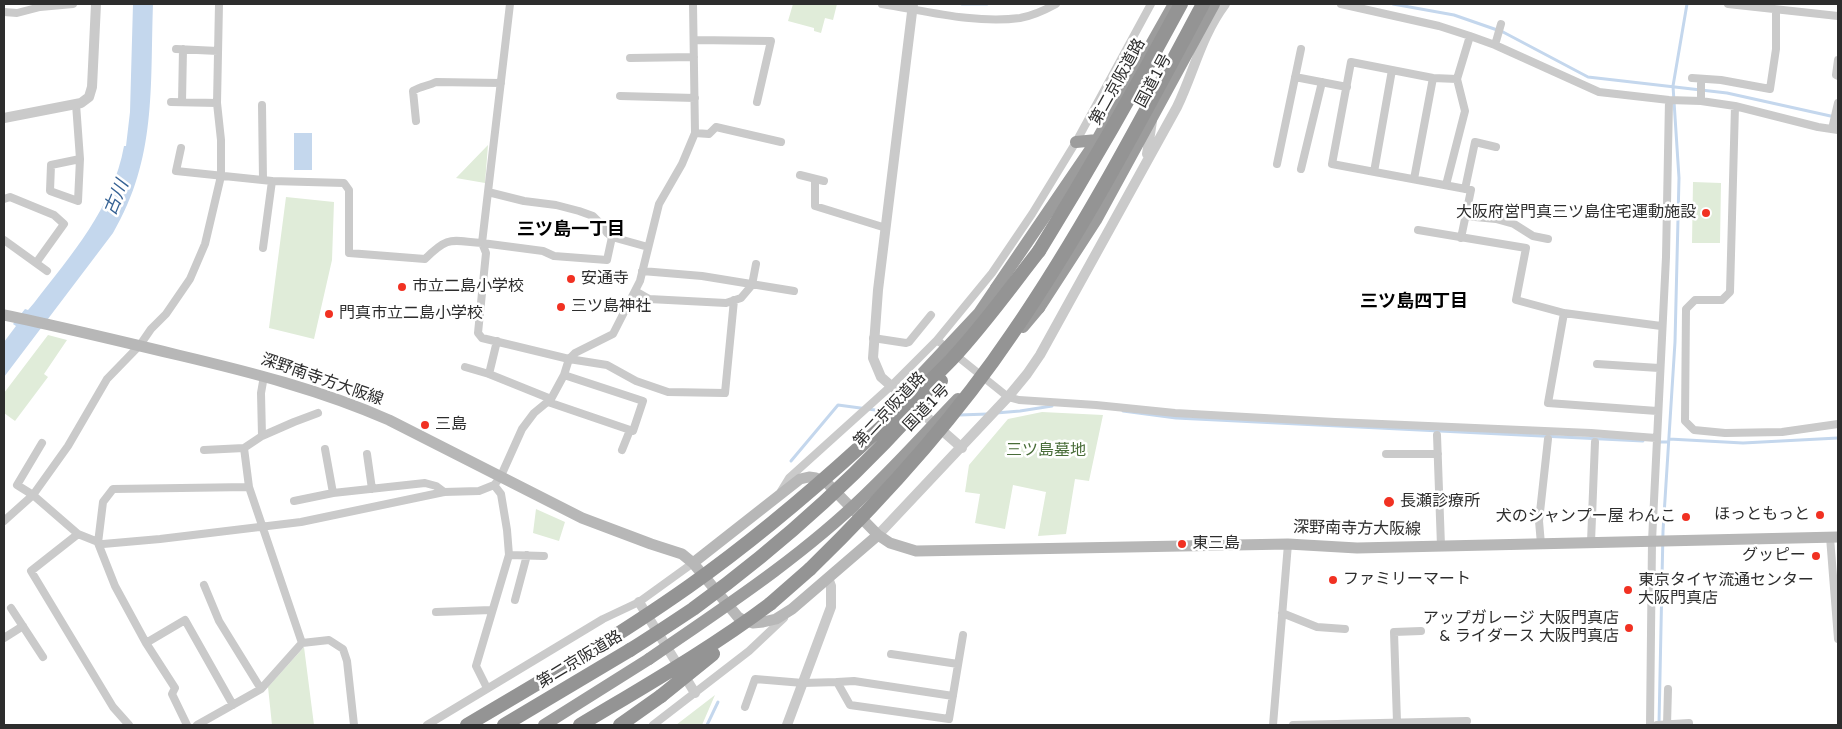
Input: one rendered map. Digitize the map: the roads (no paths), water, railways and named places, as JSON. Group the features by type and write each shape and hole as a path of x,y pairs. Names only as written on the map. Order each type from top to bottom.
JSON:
{"highway":[{"name":"国道1号","path":"513,725 559,700 643,647 756,567 811,519 862,461 942,344 979,313 1097,140 1174,4"},
{"name":"第二京阪道路","path":"504,725 630,650 692,609 754,562 812,513 870,458 923,403 990,320 1039,251 1074,196 1180,4"},
{"path":"620,725 661,696 731,640 854,526 902,475 944,426 1012,336 1060,262 1094,206 1203,4"},
{"name":"国道1号","path":"544,725 649,659 790,560 864,496 933,422 981,375 1039,308 1096,220 1214,4"},
{"path":"1076,142 1097,140"},
{"path":"467,725 613,637 688,587 816,486 910,400 951,359 988,316 1039,251"},
{"path":"580,725 728,636 770,604"}],"main road":[{"name":"深野南寺方大阪線","path":"9,316 140,345 264,376 319,392 362,408 389,420 497,482 582,518 682,554 693,563 732,610 743,620 763,622 776,619 792,610 878,536"},
{"name":"深野南寺方大阪線","path":"693,563 779,495 800,480 808,477 826,482 878,536 890,543 916,551 1288,544 1357,548 1834,537"}],"street":[{"path":"4,12 17,13 40,7 73,4"},
{"path":"4,118 76,104 89,97 92,87 96,4"},
{"path":"4,521 33,495 68,446 107,379 140,345 151,329 166,314 190,279 205,244 221,176 221,140 217,103 219,4"},
{"path":"510,4 482,243 486,254 478,333 482,338 497,342 569,359 606,365 636,381 668,392 725,394 734,300"},
{"path":"42,443 17,485 33,495 78,534 98,543 160,540 301,522 444,492 479,492 497,482 522,429 534,413 550,400 564,375 569,359 575,353 613,334 640,281 659,204 682,164 695,133 693,4"},
{"path":"882,4 913,6 982,19 1021,18 1042,11 1054,4"},
{"path":"779,495 789,478 891,386 942,344 1020,232 1076,142 1151,4"},
{"path":"878,536 1008,397 1040,355 1177,107 1186,88 1198,51 1212,21 1224,4"},
{"path":"1341,4 1439,26 1470,36 1495,45 1599,92 1735,106 1835,130 1838,107"},
{"path":"1728,4 1776,10 1796,8 1838,16"},
{"path":"913,6 872,358 880,377 962,448"},
{"path":"1692,78 1740,83 1770,89 1776,49 1776,10"},
{"path":"1495,45 1501,24"},
{"path":"1446,185 1465,111 1457,79 1470,36"},
{"path":"694,40 771,41 757,102"},
{"path":"182,102 179,49 218,51"},
{"path":"1277,164 1301,49"},
{"path":"630,58 694,57"},
{"path":"1838,60 1836,75 1838,76"},
{"path":"1457,79 1433,78 1352,62 1332,164 1471,190 1461,238"},
{"path":"1374,172 1392,70"},
{"path":"1295,77 1347,87"},
{"path":"1414,179 1433,78"},
{"path":"1701,79 1701,101"},
{"path":"416,121 413,91 420,87 428,87 436,82 501,83"},
{"path":"1301,169 1322,82"},
{"path":"620,96 695,98"},
{"path":"1650,725 1656,438 1666,257 1669,100"},
{"path":"172,102 217,103"},
{"path":"76,104 80,159 78,201 50,191 51,165 80,159"},
{"path":"262,105 263,180"},
{"path":"1735,106 1730,292 1722,300 1695,300 1686,309 1685,421 1694,430 1725,433 1782,432 1838,424"},
{"path":"1145,162 1153,116"},
{"path":"695,133 709,134 716,127 781,142"},
{"path":"1465,189 1474,142 1496,147"},
{"path":"181,148 176,171 272,181 344,183 349,190 349,253 425,259 438,246 448,240 543,251 554,256 607,260 612,237"},
{"path":"800,175 824,181"},
{"path":"815,179 815,206 886,228"},
{"path":"263,248 272,181"},
{"path":"488,192 579,211 593,216 612,237 648,247"},
{"path":"4,199 10,197 54,215 64,224 36,263"},
{"path":"1465,216 1496,219 1514,224 1533,236 1548,240"},
{"path":"1418,230 1526,248 1516,300 1564,313 1661,326"},
{"path":"4,240 47,271"},
{"path":"635,291 649,299 726,303 741,298 752,285 756,264"},
{"path":"642,272 702,276 794,291"},
{"path":"1564,313 1548,403 1657,411"},
{"path":"873,338 909,342 932,315"},
{"path":"489,374 497,342"},
{"path":"942,344 1008,397 1019,400 1175,413 1591,433 1656,438"},
{"path":"1597,364 1659,368"},
{"path":"465,367 489,374 550,400 633,431 643,402 564,375"},
{"path":"262,436 261,393 264,376"},
{"path":"204,450 244,448 262,436 318,413"},
{"path":"622,450 630,430"},
{"path":"1438,435 1441,546"},
{"path":"1541,544 1539,521 1548,440"},
{"path":"1591,542 1595,442"},
{"path":"244,448 249,487 302,643"},
{"path":"325,449 332,493"},
{"path":"368,454 372,489"},
{"path":"1386,454 1438,454"},
{"path":"488,688 476,666 491,610 509,555 507,530 497,482"},
{"path":"294,502 332,493 425,483 436,486 444,492"},
{"path":"187,725 172,694 174,688 146,643 115,586 98,543 103,502 113,489 249,487"},
{"path":"78,534 31,571 113,708 128,725"},
{"path":"1834,537 1838,639"},
{"path":"1273,725 1288,544"},
{"path":"509,555 544,556"},
{"path":"515,600 527,556"},
{"path":"428,725 602,619 639,602 693,563"},
{"path":"787,725 831,607 831,586 828,578"},
{"path":"204,585 219,621 261,689"},
{"path":"639,602 695,693"},
{"path":"11,608 43,657"},
{"path":"436,612 491,610"},
{"path":"653,725 748,651 792,610"},
{"path":"1282,613 1317,628 1345,629"},
{"path":"146,643 185,620 233,705"},
{"path":"4,638 23,626"},
{"path":"1397,722 1394,632 1421,631"},
{"path":"838,682 850,705 949,719 963,635"},
{"path":"197,725 261,689 302,643 329,640 343,650 347,661 354,725"},
{"path":"891,654 958,664"},
{"path":"745,707 755,679 803,683 854,681 953,696"},
{"path":"1667,725 1668,689"},
{"path":"1293,725 1467,721"},
{"path":"1657,725 1689,723 1689,725"}],"water":[{"name":"古川","path":"133,4 153,4 151,93 144,149 137,177 127,205 113,233 4,377 4,342 16,326 13,324 25,309 28,310 34,303 89,230 110,190 124,146 126,146 130,112"},
{"path":"294,133 312,133 312,170 294,170"}],"waterway":[{"path":"962,4 987,4"},
{"path":"1393,4 1454,15 1503,32 1588,77 1727,93 1835,117"},
{"path":"1659,724 1663,531 1675,342 1679,178 1673,86 1687,4"},
{"path":"791,461 838,405 890,412"},
{"path":"996,413 1052,406"},
{"path":"1123,411 1176,418 1643,441"},
{"path":"959,415 988,414"},
{"path":"1669,439 1743,443 1838,438"},
{"path":"1657,442 1668,442"},
{"path":"707,725 718,702"}],"place":[{"name":"大阪府営門真三ツ島住宅運動施設","path":"1706,213"},
{"name":"安通寺","path":"571,279"},
{"name":"市立二島小学校","path":"402,287"},
{"name":"三ツ島神社","path":"561,307"},
{"name":"門真市立二島小学校","path":"329,314"},
{"name":"三島","path":"425,425"},
{"name":"長瀬診療所","path":"1389,502"},
{"name":"ほっともっと","path":"1820,515"},
{"name":"犬のシャンプー屋 わんこ","path":"1686,517"},
{"name":"東三島","path":"1182,544"},
{"name":"グッピー","path":"1816,556"},
{"name":"ファミリーマート","path":"1333,580"},
{"name":"東京タイヤ流通センター 大阪門真店","path":"1628,590"},
{"name":"アップガレージ 大阪門真店 & ライダース 大阪門真店","path":"1629,628"}],"district":[{"name":"三ツ島一丁目","path":"571,230"},
{"name":"三ツ島四丁目","path":"1414,302"}],"park label":[{"name":"三ツ島墓地","path":"1046,451"}]}
